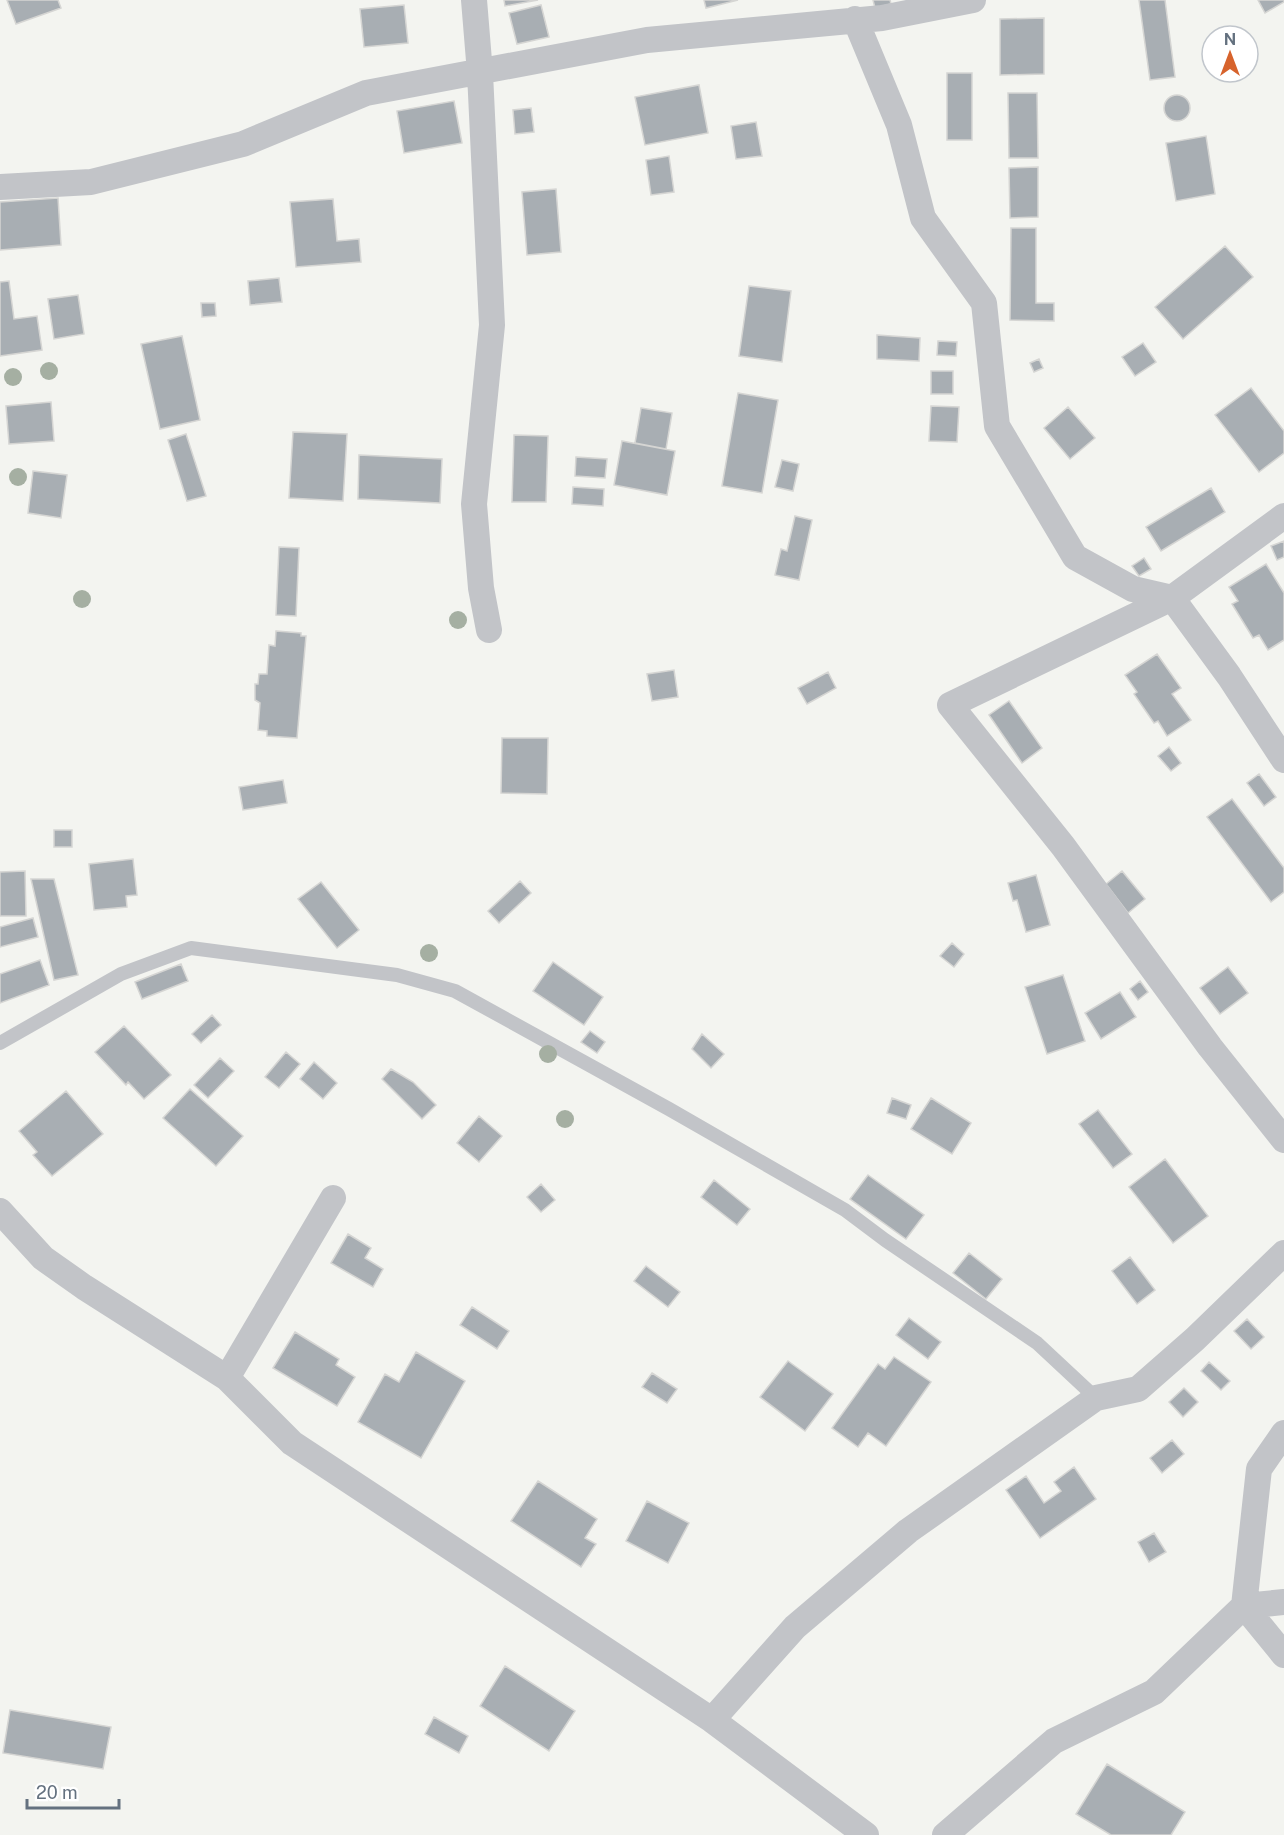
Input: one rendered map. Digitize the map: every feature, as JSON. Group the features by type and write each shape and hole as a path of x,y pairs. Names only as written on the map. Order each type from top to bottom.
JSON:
{"street":[{"path":"474,0 480,73 492,325 474,504 481,588 489,630"},
{"path":"0,187 91,182 243,144 366,93 647,40 882,18 973,0"},
{"path":"855,19 899,125 923,218 984,303 998,426 1076,557 1133,589 1172,598 1229,676 1284,760"},
{"path":"1284,516 1172,598 950,705 1063,846 1210,1047 1284,1140"},
{"path":"227,1378 333,1198"},
{"path":"0,1211 43,1258 84,1287 227,1378 292,1443 712,1720 866,1835"},
{"path":"712,1720 795,1627 908,1531 1096,1398 1138,1389 1195,1339 1284,1253"},
{"path":"1284,1433 1259,1468 1244,1606 1284,1655"},
{"path":"945,1835 1054,1741 1154,1692 1244,1606 1284,1602"}],"lane":[{"path":"0,1043 121,974 191,948 397,975 455,991 669,1109 845,1210 885,1240 1037,1343 1096,1398"}],"building":[{"path":"7,0 58,0 61,8 16,24"},
{"path":"504,0 538,0 505,6"},
{"path":"704,0 738,0 706,8"},
{"path":"873,0 890,0 891,4 875,8"},
{"path":"1139,0 1165,0 1175,77 1150,80"},
{"path":"1258,0 1284,0 1284,2 1265,13"},
{"path":"404,5 408,43 364,47 360,9"},
{"path":"541,5 549,37 517,44 509,13"},
{"path":"1044,18 1044,74 1000,75 1000,19"},
{"path":"947,73 972,73 972,140 947,140"},
{"path":"699,85 708,133 645,145 635,97"},
{"path":"1008,93 1037,93 1038,158 1009,158"},
{"path":"1177,95 1186,99 1190,108 1186,117 1177,121 1168,117 1164,108 1168,99"},
{"path":"454,101 462,143 404,153 397,111"},
{"path":"531,108 534,132 515,134 513,110"},
{"path":"756,122 762,156 736,159 731,126"},
{"path":"1206,136 1215,194 1176,201 1166,143"},
{"path":"669,156 674,192 651,195 646,160"},
{"path":"1038,167 1038,217 1010,218 1009,168"},
{"path":"556,189 561,252 527,255 522,192"},
{"path":"58,198 61,245 0,250 0,202"},
{"path":"333,199 337,241 359,239 361,262 296,267 290,202"},
{"path":"1011,228 1036,228 1036,303 1054,303 1054,321 1010,320"},
{"path":"1225,246 1253,277 1183,339 1155,307"},
{"path":"279,278 282,302 250,305 248,281"},
{"path":"9,281 14,319 37,316 42,350 0,356 0,282"},
{"path":"749,286 791,291 782,362 739,356"},
{"path":"78,295 84,334 54,339 48,299"},
{"path":"201,303 215,303 216,316 202,317"},
{"path":"877,335 920,338 919,361 877,359"},
{"path":"182,336 200,420 160,429 141,344"},
{"path":"938,341 957,342 956,356 937,355"},
{"path":"1143,343 1156,362 1135,376 1122,357"},
{"path":"1039,359 1043,368 1034,372 1030,363"},
{"path":"931,371 953,371 953,394 931,394"},
{"path":"1251,388 1284,431 1284,453 1259,472 1215,415"},
{"path":"738,393 778,400 762,493 722,486"},
{"path":"51,402 54,441 9,444 6,406"},
{"path":"931,406 959,407 957,442 929,441"},
{"path":"1068,407 1095,438 1070,459 1044,428"},
{"path":"641,408 672,413 666,449 635,443"},
{"path":"293,432 347,434 343,501 289,498"},
{"path":"186,434 206,496 187,501 168,440"},
{"path":"514,435 548,436 546,502 512,502"},
{"path":"622,441 675,451 667,495 614,485"},
{"path":"359,455 442,459 440,503 358,499"},
{"path":"576,457 607,459 605,478 575,476"},
{"path":"782,460 799,464 793,491 775,487"},
{"path":"33,471 67,475 61,518 28,513"},
{"path":"573,487 604,489 603,506 572,504"},
{"path":"1211,488 1225,512 1161,551 1146,527"},
{"path":"795,516 812,520 799,580 775,575 781,549 787,551"},
{"path":"1284,541 1284,557 1277,560 1271,546"},
{"path":"279,547 299,548 296,616 276,615"},
{"path":"1144,558 1151,569 1139,576 1132,566"},
{"path":"1266,564 1284,593 1284,640 1268,650 1259,635 1253,638 1232,604 1238,601 1229,587"},
{"path":"276,631 301,633 301,636 306,636 297,738 267,736 267,731 258,730 260,703 255,700 255,684 258,684 259,674 267,674 269,645 275,646"},
{"path":"1157,654 1181,688 1172,694 1191,720 1167,736 1158,721 1154,723 1134,694 1137,692 1125,675"},
{"path":"674,670 678,697 652,701 647,674"},
{"path":"828,672 836,688 807,704 798,688"},
{"path":"1009,701 1042,748 1022,763 989,715"},
{"path":"502,738 548,738 547,794 501,793"},
{"path":"1169,747 1181,763 1171,771 1158,756"},
{"path":"1259,774 1276,797 1264,806 1247,783"},
{"path":"283,780 287,803 243,810 239,787"},
{"path":"1232,799 1284,868 1284,892 1271,902 1207,817"},
{"path":"54,830 72,830 72,847 54,847"},
{"path":"133,859 137,895 126,896 127,907 94,910 89,864"},
{"path":"25,871 26,916 0,916 0,872"},
{"path":"1122,871 1145,899 1128,913 1106,884"},
{"path":"1036,875 1050,925 1026,932 1017,900 1013,901 1008,883"},
{"path":"31,879 54,879 78,975 54,980"},
{"path":"520,881 531,893 499,923 488,911"},
{"path":"321,882 359,930 337,948 298,899"},
{"path":"33,918 38,937 0,947 0,927"},
{"path":"952,943 964,954 954,967 940,956"},
{"path":"40,960 49,985 0,1003 0,974"},
{"path":"553,962 603,997 584,1025 533,991"},
{"path":"181,964 188,981 142,999 135,982"},
{"path":"1228,967 1248,993 1220,1014 1200,988"},
{"path":"1063,975 1085,1041 1047,1054 1025,987"},
{"path":"1140,981 1148,992 1138,1000 1130,989"},
{"path":"1120,992 1136,1017 1101,1039 1085,1013"},
{"path":"212,1015 221,1025 201,1043 192,1034"},
{"path":"124,1026 171,1075 144,1099 128,1082 126,1085 95,1052"},
{"path":"590,1031 605,1042 597,1053 581,1042"},
{"path":"702,1034 724,1054 711,1068 692,1049"},
{"path":"286,1052 300,1064 279,1088 265,1077"},
{"path":"220,1058 234,1071 208,1098 194,1085"},
{"path":"314,1062 337,1083 323,1099 300,1079"},
{"path":"391,1069 413,1082 436,1105 422,1119 382,1079"},
{"path":"190,1089 243,1136 216,1166 163,1118"},
{"path":"66,1091 103,1134 52,1176 33,1155 37,1152 19,1131"},
{"path":"892,1098 911,1105 906,1119 887,1113"},
{"path":"931,1098 971,1123 952,1154 911,1129"},
{"path":"1098,1110 1132,1154 1113,1168 1079,1124"},
{"path":"479,1116 502,1136 479,1162 457,1143"},
{"path":"1165,1159 1208,1216 1173,1243 1129,1187"},
{"path":"868,1175 924,1215 906,1239 850,1199"},
{"path":"714,1180 750,1209 737,1225 701,1197"},
{"path":"541,1184 555,1200 541,1212 527,1197"},
{"path":"348,1234 371,1248 365,1258 383,1269 373,1287 331,1263"},
{"path":"969,1253 1002,1279 986,1299 953,1273"},
{"path":"1130,1257 1155,1290 1137,1304 1112,1271"},
{"path":"646,1266 680,1292 668,1307 634,1281"},
{"path":"472,1307 509,1331 497,1349 460,1325"},
{"path":"909,1318 941,1342 928,1359 896,1335"},
{"path":"1247,1319 1264,1337 1251,1349 1234,1331"},
{"path":"295,1332 339,1359 336,1365 355,1377 337,1406 273,1368"},
{"path":"416,1352 465,1381 421,1458 358,1422 385,1374 399,1382"},
{"path":"894,1357 931,1382 886,1446 868,1433 858,1447 832,1428 878,1364 885,1369"},
{"path":"788,1361 833,1394 805,1431 760,1397"},
{"path":"1209,1362 1230,1381 1221,1390 1201,1371"},
{"path":"652,1373 677,1389 667,1403 642,1387"},
{"path":"1184,1388 1198,1402 1183,1417 1169,1402"},
{"path":"1172,1440 1184,1454 1162,1473 1150,1458"},
{"path":"1074,1467 1096,1499 1040,1538 1006,1490 1026,1476 1044,1503 1061,1491 1054,1482"},
{"path":"538,1481 597,1519 585,1538 596,1544 581,1567 511,1521"},
{"path":"647,1501 689,1523 668,1563 626,1541"},
{"path":"1154,1533 1166,1552 1149,1562 1138,1542"},
{"path":"505,1666 575,1711 549,1751 480,1706"},
{"path":"10,1710 111,1727 103,1769 3,1753"},
{"path":"434,1717 468,1736 459,1753 425,1734"},
{"path":"1107,1764 1185,1812 1171,1835 1111,1835 1076,1814"}]}
